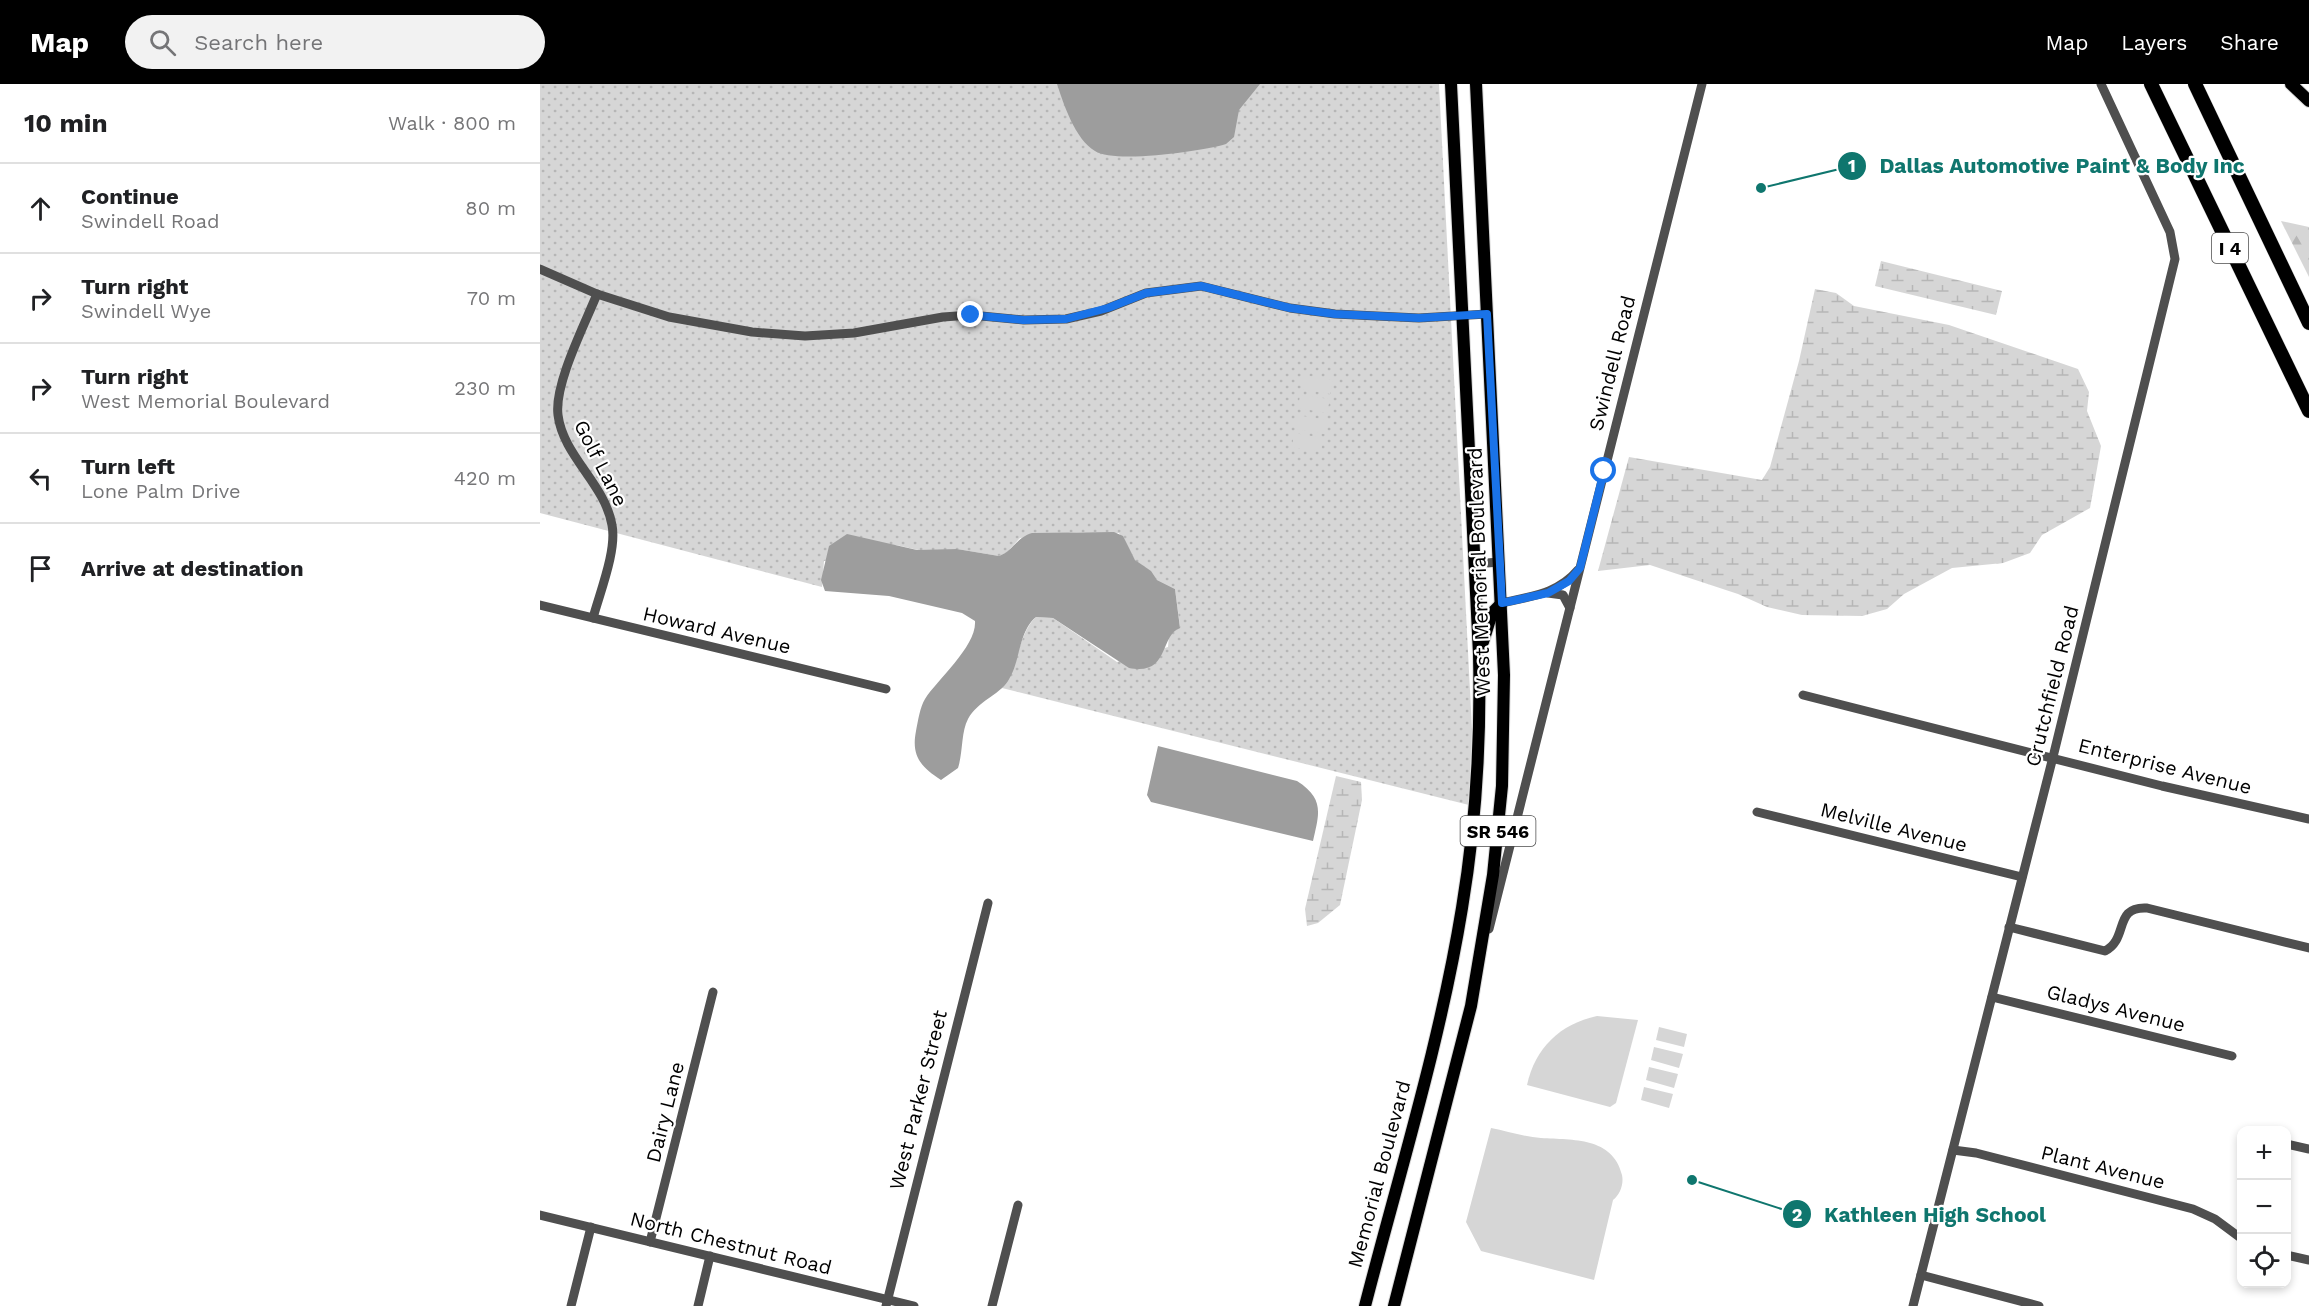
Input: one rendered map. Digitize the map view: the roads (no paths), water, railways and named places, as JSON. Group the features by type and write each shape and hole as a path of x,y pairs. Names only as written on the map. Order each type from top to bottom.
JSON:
{"highway":[{"name":"I 4","path":"2151,84 2309,411"},
{"name":"I 4","path":"2194,84 2309,323"}],"main road":[{"name":"West Memorial Boulevard","path":"1431,1052 1456,946 1472,837 1480,722 1475,564 1451,84"},
{"name":"West Memorial Boulevard","path":"1394,1306 1460,1055 1479,966 1494,875 1502,778 1504,703 1502,603 1476,84"},
{"path":"2291,84 2309,101"},
{"path":"1479,654 1487,624 1492,613 1502,603"},
{"name":"Memorial Boulevard","path":"1365,1306 1431,1052"}],"street":[{"name":"Swindell Road","path":"1479,966 1702,84"},
{"name":"Crutchfield Road","path":"1913,1306 2053,757 2175,259 2170,232 2102,84"},
{"path":"540,269 597,294 689,321 752,332 805,336 854,333 962,316 1038,320 1066,319 1108,308 1146,293 1201,286 1290,308 1335,314 1419,318 1487,314"},
{"name":"Golf Lane","path":"594,618 611,548 612,526 607,508 564,435 558,403 561,386 597,294"},
{"path":"1475,564 1499,562"},
{"path":"1502,603 1548,593 1569,581 1580,568"},
{"path":"1548,593 1563,596 1570,608"},
{"name":"Howard Avenue","path":"540,605 886,689"},
{"name":"Enterprise Avenue","path":"1803,695 2162,786 2309,819"},
{"name":"Melville Avenue","path":"1757,812 2022,877"},
{"name":"West Parker Street","path":"887,1303 988,903"},
{"path":"2009,927 2105,951 2117,942 2127,915 2134,908 2147,908 2309,948"},
{"name":"Dairy Lane","path":"650,1242 713,992"},
{"name":"Gladys Avenue","path":"1992,997 2232,1056"},
{"path":"2291,1145 2309,1149"},
{"name":"Plant Avenue","path":"1953,1150 1976,1153 2193,1209 2215,1219 2237,1236"},
{"path":"992,1306 1018,1205"},
{"name":"North Chestnut Road","path":"540,1215 710,1256 887,1303 914,1306"},
{"path":"571,1306 591,1227"},
{"path":"698,1306 710,1256"},
{"path":"2291,1256 2309,1260"},
{"path":"1921,1275 2039,1306"}],"place":[{"name":"Dallas Automotive Paint & Body Inc","path":"1761,188"},
{"name":"Kathleen High School","path":"1692,1180"}]}
